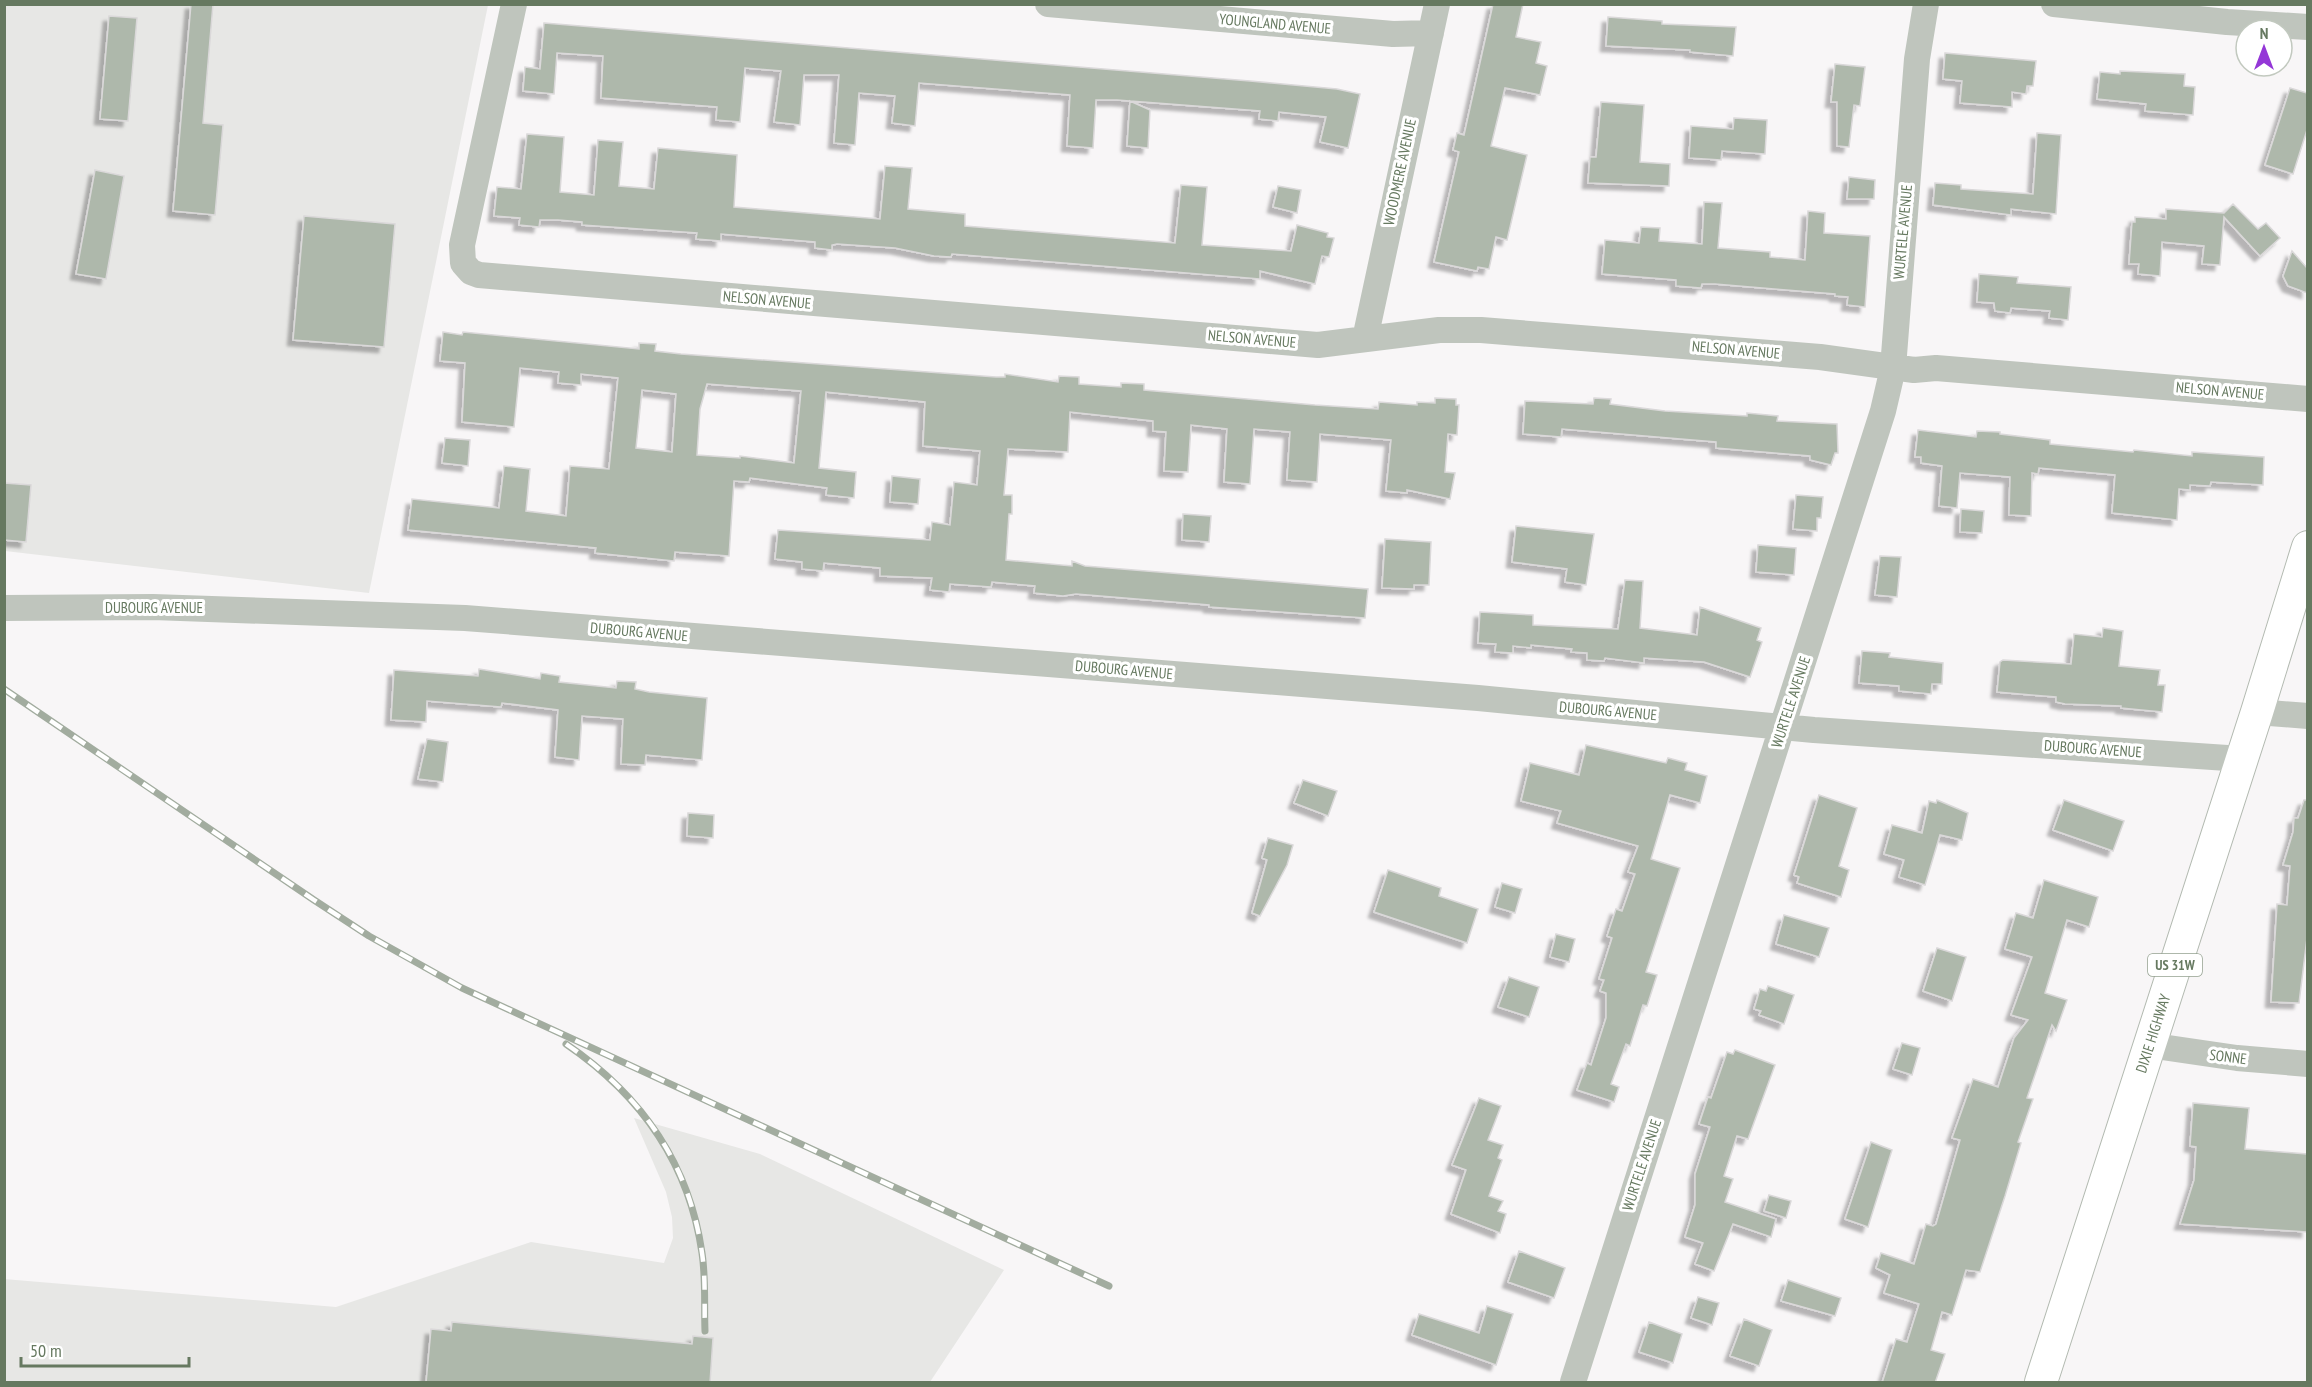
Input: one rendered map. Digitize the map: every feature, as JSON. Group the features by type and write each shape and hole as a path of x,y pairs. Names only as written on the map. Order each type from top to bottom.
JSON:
{"main road":[{"name":"DIXIE HIGHWAY","path":"2041,1383 2257,712 2307,547"}],"street":[{"name":"NELSON AVENUE","path":"514,4 462,245 463,263 471,272 551,282 1318,345 1439,330 1481,330 1820,357 1893,368 1936,368 2307,399"},
{"name":"YOUNGLAND AVENUE","path":"1048,4 1394,34 1431,33"},
{"name":"WOODMERE AVENUE","path":"1365,339 1437,4"},
{"name":"WURTELE AVENUE","path":"1573,1383 1883,411 1893,368 1917,59 1926,4"},
{"path":"2054,4 2123,8 2307,27"},
{"name":"DUBOURG AVENUE","path":"4,608 153,607 465,618 1467,698 1783,727 2242,759"},
{"path":"2257,712 2307,716"},
{"name":"SONNE","path":"2148,1045 2237,1058 2307,1064"}],"shaded area":[{"path":"5,5 488,5 369,593 5,551"},
{"path":"634,1118 760,1154 1004,1270 930,1382 5,1382 4,1279 336,1307 531,1242 664,1263 673,1238 672,1217 666,1192"}],"building":[{"path":"191,4 213,4 203,123 223,125 215,215 173,211"},
{"path":"1493,4 1523,4 1516,37 1541,42 1536,63 1547,66 1540,95 1505,88 1491,146 1527,155 1507,240 1496,237 1489,269 1478,267 1477,271 1434,262 1459,152 1453,150 1457,133 1464,135"},
{"path":"109,16 137,18 128,121 100,119"},
{"path":"1608,17 1662,21 1662,24 1736,27 1733,56 1690,52 1690,50 1606,46"},
{"path":"544,23 1250,81 1337,89 1360,94 1348,148 1320,142 1326,117 1279,112 1278,121 1259,119 1260,111 1096,100 1093,148 1067,146 1070,95 919,83 915,126 892,123 895,96 859,93 855,145 834,143 839,75 804,75 800,125 774,122 781,71 745,68 740,122 716,120 717,107 601,98 603,56 557,53 554,94 523,91 525,67 540,69"},
{"path":"1945,53 2036,61 2033,86 2027,86 2026,94 2012,92 2012,107 1960,103 1962,81 1943,79"},
{"path":"1835,64 1865,67 1860,106 1854,105 1849,147 1837,146 1837,102 1831,102"},
{"path":"2120,71 2185,74 2184,86 2195,87 2193,115 2145,111 2146,104 2097,99 2100,72 2120,74"},
{"path":"2290,88 2307,93 2307,130 2293,174 2265,165"},
{"path":"1130,101 1150,110 1148,148 1127,146"},
{"path":"1601,102 1644,105 1640,162 1670,164 1669,186 1588,183 1590,157 1596,157"},
{"path":"1734,118 1767,120 1765,154 1722,151 1721,160 1689,158 1691,126 1733,129"},
{"path":"2037,133 2061,135 2056,214 2011,209 2011,215 1933,205 1935,183 1961,185 1961,189 2033,194"},
{"path":"527,134 564,137 560,192 594,195 598,140 623,142 619,186 654,189 658,148 737,155 734,207 880,219 885,166 912,168 908,209 965,214 965,226 1175,243 1181,185 1207,187 1202,245 1291,251 1297,225 1328,233 1327,237 1334,238 1329,257 1322,256 1315,284 1260,271 1260,279 952,254 951,257 934,256 895,248 837,244 832,245 832,250 815,248 815,242 721,234 721,241 696,239 697,233 582,225 582,222 558,220 540,220 539,227 519,225 520,218 494,216 497,187 521,189"},
{"path":"95,170 124,176 106,279 76,274"},
{"path":"1849,177 1875,180 1874,199 1847,199"},
{"path":"1278,186 1301,190 1297,213 1273,207"},
{"path":"1704,202 1722,203 1718,248 1770,252 1770,257 1805,260 1808,211 1825,213 1824,233 1870,236 1865,307 1847,305 1848,297 1835,296 1835,294 1715,284 1702,284 1701,288 1676,286 1676,280 1602,274 1605,240 1639,243 1641,227 1660,228 1659,241 1702,244"},
{"path":"2233,204 2258,229 2266,223 2280,238 2260,256 2224,217 2220,265 2202,264 2204,246 2162,242 2160,276 2138,274 2139,264 2129,264 2132,222 2135,222 2135,217 2166,219 2166,209 2224,213"},
{"path":"304,216 395,224 384,347 293,340"},
{"path":"2292,251 2307,268 2307,293 2288,286 2283,276"},
{"path":"1979,274 2018,277 2017,283 2071,287 2068,320 2049,318 2050,311 2011,308 2010,313 1995,311 1994,303 1977,302"},
{"path":"443,332 462,335 463,332 639,349 639,343 656,344 655,351 681,354 996,377 1005,377 1005,374 1058,382 1059,376 1079,377 1079,384 1121,387 1121,383 1144,384 1144,390 1315,405 1378,409 1379,402 1417,405 1417,402 1435,403 1435,398 1456,399 1456,405 1459,405 1457,435 1448,434 1445,472 1455,473 1450,499 1407,490 1407,493 1386,491 1391,440 1320,434 1317,482 1287,480 1290,432 1254,429 1250,484 1224,482 1227,429 1191,425 1188,472 1164,471 1166,432 1153,431 1153,421 1070,412 1068,452 1008,449 1004,495 1012,495 1012,514 1009,514 1006,560 1072,566 1072,561 1085,566 1368,589 1365,618 1209,607 1209,605 1076,594 1063,596 1034,593 1035,586 992,582 991,587 950,584 949,592 930,590 932,578 880,576 880,568 824,563 823,571 802,569 802,562 775,559 778,530 930,540 932,522 950,525 954,482 977,485 980,451 923,446 925,402 826,392 819,468 856,472 854,498 826,495 827,488 750,478 749,482 734,481 729,556 675,552 674,561 595,553 596,548 408,530 412,499 499,508 504,466 530,469 526,511 566,516 570,466 609,469 618,378 581,374 581,385 558,383 559,372 520,368 514,427 462,422 465,363 440,361","holes":["707,384 801,391 794,463 740,456 740,458 697,455 700,409","642,390 676,394 672,452 636,448"]},
{"path":"1594,398 1611,399 1610,404 1665,411 1747,416 1747,413 1778,416 1777,421 1837,424 1838,453 1835,453 1831,465 1810,460 1810,456 1716,448 1716,442 1562,429 1561,437 1523,434 1525,401 1593,404"},
{"path":"1918,430 1976,437 1977,431 2000,432 2000,434 2050,440 2050,444 2133,452 2134,450 2192,456 2192,452 2264,457 2263,485 2211,482 2210,486 2190,485 2190,490 2179,489 2177,520 2112,513 2115,475 2039,468 2038,474 2032,473 2031,516 2009,515 2010,477 1960,473 1957,508 1939,506 1942,466 1921,463 1921,457 1915,457"},
{"path":"445,438 470,440 468,466 442,463"},
{"path":"892,476 920,479 918,504 890,502"},
{"path":"4,483 31,485 26,542 4,540"},
{"path":"1796,495 1823,497 1821,518 1817,518 1817,531 1793,529"},
{"path":"1961,509 1984,511 1982,533 1960,532"},
{"path":"1183,514 1211,516 1209,542 1182,540"},
{"path":"1516,526 1594,534 1586,585 1565,582 1567,569 1512,562"},
{"path":"1385,539 1431,542 1429,585 1414,585 1414,589 1382,588"},
{"path":"1758,545 1796,548 1794,575 1756,572"},
{"path":"1880,556 1901,557 1897,597 1875,595"},
{"path":"1625,580 1643,581 1640,628 1697,635 1700,607 1761,628 1757,640 1762,642 1750,677 1704,662 1644,658 1644,663 1605,658 1604,661 1587,660 1587,653 1571,652 1572,649 1531,645 1531,648 1513,646 1513,653 1495,652 1496,644 1478,643 1480,612 1533,615 1533,625 1618,629"},
{"path":"2103,628 2123,631 2119,666 2160,670 2158,685 2165,685 2162,712 2121,708 2121,706 2065,704 2056,702 2056,697 1997,692 2000,662 2003,660 2071,664 2074,634 2102,637"},
{"path":"1862,651 1890,653 1889,657 1943,663 1942,684 1932,684 1931,694 1899,691 1899,686 1859,683"},
{"path":"479,669 540,679 541,673 560,676 559,682 616,688 617,681 636,682 635,689 707,698 702,760 646,755 645,765 621,764 623,719 582,716 579,760 555,757 558,710 502,703 501,707 427,701 426,722 391,720 394,670 478,676"},
{"path":"427,739 448,742 443,782 418,779"},
{"path":"1586,745 1666,763 1668,758 1687,763 1685,770 1707,776 1700,803 1670,795 1651,859 1680,868 1646,972 1657,975 1647,1006 1643,1005 1630,1046 1626,1044 1611,1084 1619,1087 1614,1102 1577,1090 1587,1063 1591,1065 1606,1018 1606,993 1600,991 1604,980 1599,979 1612,938 1607,936 1616,909 1622,911 1635,874 1628,872 1638,846 1557,823 1561,811 1521,801 1530,763 1579,775"},
{"path":"1303,780 1337,791 1328,816 1294,803"},
{"path":"1819,795 1857,808 1839,866 1849,870 1841,897 1797,883 1799,877 1794,875"},
{"path":"1937,800 1968,813 1962,840 1940,835 1925,885 1899,877 1904,860 1884,854 1892,825 1922,833 1929,801 1936,803"},
{"path":"2064,800 2124,821 2113,851 2053,830"},
{"path":"2304,800 2307,800 2307,938 2299,1003 2271,1002 2277,904 2287,905 2290,866 2283,865 2293,832 2294,818 2298,818"},
{"path":"688,813 714,815 713,838 687,836"},
{"path":"1268,838 1293,845 1287,865 1260,916 1252,913 1267,860 1262,858"},
{"path":"1388,870 1441,888 1439,896 1478,909 1467,943 1374,912"},
{"path":"2044,880 2098,897 2089,927 2067,920 2045,993 2067,1000 2056,1031 2052,1025 2027,1098 2033,1099 2018,1142 2021,1143 2005,1196 1980,1272 1966,1270 1952,1315 1942,1312 1931,1350 1945,1354 1935,1383 1882,1383 1896,1339 1907,1342 1919,1304 1884,1293 1890,1275 1876,1268 1881,1253 1914,1264 1926,1224 1933,1226 1936,1224 1960,1140 1952,1138 1973,1079 1998,1087 2014,1038 2028,1020 2011,1015 2032,957 2005,949 2016,913 2033,918"},
{"path":"1502,883 1522,889 1515,913 1495,907"},
{"path":"1784,915 1829,928 1819,957 1776,944"},
{"path":"1556,934 1575,939 1569,962 1550,957"},
{"path":"1937,948 1966,957 1952,1001 1923,991"},
{"path":"1509,977 1539,987 1529,1017 1498,1007"},
{"path":"1768,986 1794,995 1784,1024 1759,1015 1761,1011 1754,1009 1760,989 1766,991"},
{"path":"1902,1043 1920,1048 1912,1075 1893,1069"},
{"path":"1735,1050 1775,1065 1748,1139 1737,1136 1724,1176 1733,1179 1725,1202 1776,1219 1771,1237 1733,1224 1714,1271 1695,1264 1703,1243 1685,1237 1695,1205 1695,1174 1710,1127 1699,1124 1727,1052 1733,1054"},
{"path":"1479,1098 1501,1106 1488,1140 1503,1145 1498,1158 1502,1160 1489,1196 1503,1201 1498,1211 1506,1214 1500,1233 1451,1214 1466,1170 1452,1165"},
{"path":"2193,1103 2249,1108 2245,1149 2307,1154 2307,1232 2180,1224 2194,1180 2196,1147 2190,1146"},
{"path":"1871,1142 1892,1150 1868,1227 1845,1219"},
{"path":"1769,1195 1791,1201 1786,1218 1764,1211"},
{"path":"1519,1251 1565,1268 1554,1298 1508,1282"},
{"path":"1788,1280 1841,1298 1835,1316 1781,1301"},
{"path":"1698,1297 1719,1303 1712,1325 1691,1318"},
{"path":"1487,1306 1513,1314 1496,1365 1412,1335 1419,1314 1479,1333"},
{"path":"1744,1319 1772,1330 1759,1366 1730,1356"},
{"path":"452,1322 692,1344 693,1336 713,1338 710,1383 426,1383 431,1329 451,1331"},
{"path":"1649,1322 1682,1334 1673,1363 1639,1352"}],"railway":[{"path":"4,689 369,936 462,988 1109,1286"},
{"path":"566,1044 617,1085 639,1109 673,1160 696,1220 702,1253 705,1331"}]}
